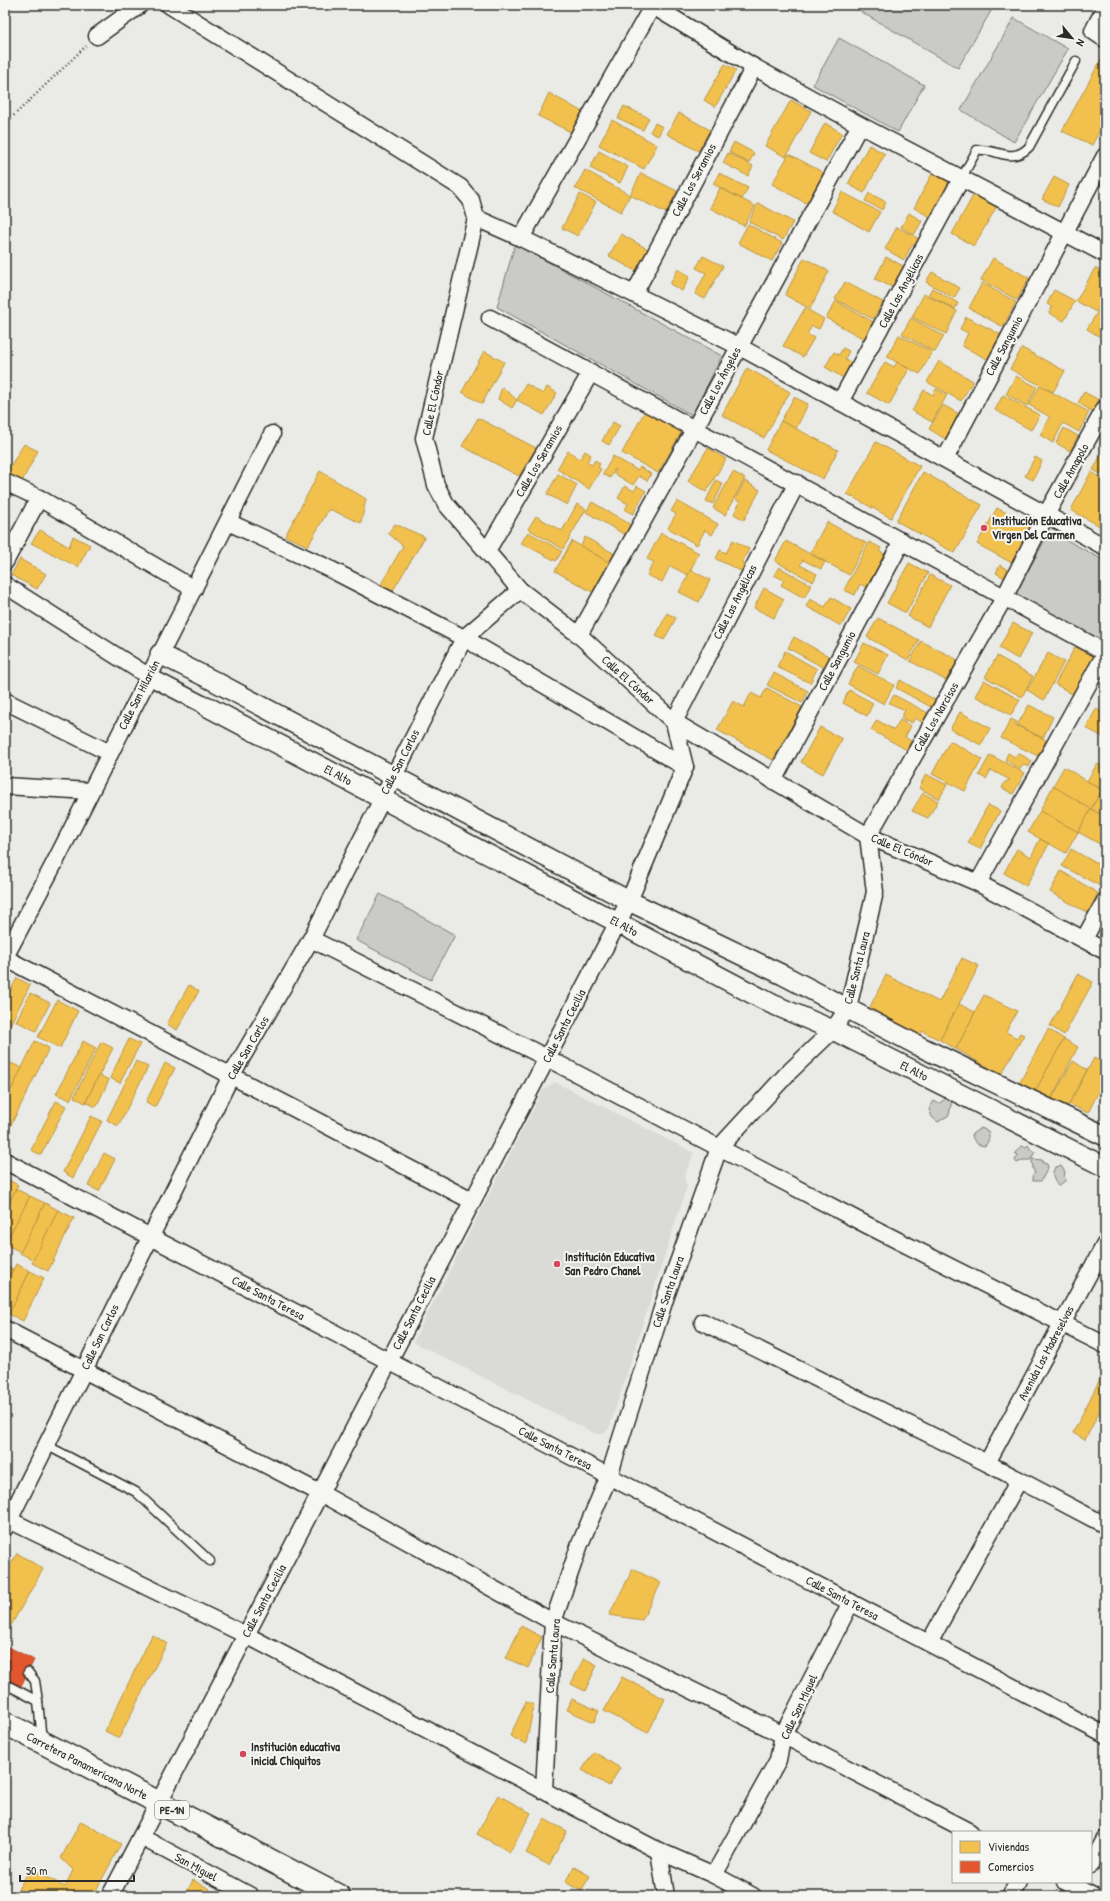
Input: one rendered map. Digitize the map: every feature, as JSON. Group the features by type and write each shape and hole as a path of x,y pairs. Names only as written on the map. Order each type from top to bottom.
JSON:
{"highway":[{"name":"Carretera Panamericana Norte","path":"5,1723 339,1896"}],"street":[{"path":"97,36 140,5"},
{"path":"169,5 460,187 471,200 476,218 521,238 738,346 1105,547"},
{"path":"521,238 653,5 754,67 961,179 1105,254"},
{"path":"1105,8 1093,31 1105,39"},
{"name":"Calle Los Seramios","path":"634,294 754,67"},
{"name":"Calle Los Ángeles","path":"579,636 695,428 738,346 860,125"},
{"name":"Calle Sangumio","path":"944,459 1105,156"},
{"name":"Calle Las Angélicas","path":"840,402 961,179"},
{"name":"Calle El Cóndor","path":"476,218 424,438 436,485 446,504 520,590 579,636 674,722 868,836 978,883 1105,951"},
{"path":"490,318 797,483 1105,653 978,883"},
{"name":"Calle Los Seramios","path":"487,551 591,372"},
{"name":"Calle Amapolo","path":"1004,598 1046,515 1105,408"},
{"name":"Calle San Hilarión","path":"5,957 272,434"},
{"path":"5,482 38,498 194,589"},
{"name":"Calle Las Angélicas","path":"674,722 797,483"},
{"path":"5,562 38,498"},
{"path":"228,522 326,567 464,638 685,767"},
{"name":"Calle Sangumio","path":"773,781 902,541"},
{"name":"El Alto","path":"5,585 148,676 772,1004 832,1030 1105,1167"},
{"name":"Calle San Carlos","path":"6,1522 231,1076 311,939 381,798 464,638 520,590"},
{"name":"Calle Los Narcisos","path":"868,836 1004,598"},
{"name":"El Alto","path":"160,654 629,900 848,1008 920,1047 1105,1136"},
{"path":"5,701 110,753"},
{"path":"674,722 685,767"},
{"name":"Calle Santa Cecilia","path":"110,1896 618,923 685,767"},
{"path":"5,786 90,791"},
{"name":"Calle Santa Laura","path":"544,1790 553,1622 580,1544 609,1476 666,1296 719,1148 787,1074 832,1030 848,1008 875,892 868,836"},
{"path":"1084,939 1105,901"},
{"path":"311,939 547,1058 719,1148 1105,1345"},
{"path":"5,957 472,1202"},
{"name":"Calle Santa Teresa","path":"5,1161 1105,1735"},
{"name":"Avenida Las Madreselvas","path":"987,1463 1105,1244"},
{"path":"703,1322 987,1463 1105,1525"},
{"path":"5,1329 320,1493 553,1622 783,1734 968,1831"},
{"path":"929,1643 1019,1480"},
{"path":"6,1522 246,1635 659,1851 714,1875 753,1896"},
{"name":"Calle San Miguel","path":"714,1875 778,1760 783,1734 851,1602"},
{"name":"San Miguel","path":"141,1837 251,1896"},
{"path":"1092,1863 1105,1839"},
{"path":"659,1851 666,1896"},
{"path":"1010,1896 1017,1883"},
{"path":"1076,1884 1093,1896"}],"lane":[{"path":"961,179 976,150 1013,156 1021,155 1029,147 1076,62"},
{"path":"46,1445 136,1492 210,1561"},
{"path":"28,1672 35,1681 42,1742"},
{"path":"5,1684 38,1701"}],"path":[{"path":"5,124 97,36"}],"shaded area":[{"path":"865,5 981,5 991,11 958,68 861,12"},
{"path":"1014,18 1068,49 1014,142 961,110"},
{"path":"839,38 924,85 898,132 813,85"},
{"path":"515,244 722,356 692,415 497,307"},
{"path":"1050,531 1105,561 1105,643 1015,594"},
{"path":"380,894 455,935 431,980 356,940"},
{"name":"Institución Educativa San Pedro Chanel","path":"555,1082 694,1153 684,1177 687,1186 609,1429 603,1434 596,1434 413,1342 543,1090"},
{"path":"947,1097 952,1100 949,1115 938,1122 932,1117 929,1109 934,1101 939,1104"},
{"path":"981,1128 989,1133 989,1139 985,1146 976,1143 973,1139 972,1134"},
{"path":"1028,1145 1031,1150 1035,1152 1030,1160 1023,1160 1017,1163 1015,1160 1018,1155 1015,1153 1021,1146 1026,1147"},
{"path":"1032,1159 1042,1160 1043,1163 1047,1164 1048,1168 1041,1181 1033,1181 1032,1176 1035,1173"},
{"path":"1061,1166 1065,1172 1064,1177 1066,1180 1058,1186 1054,1179 1053,1172 1055,1167"}],"building: Viviendas":[{"path":"1105,52 1105,121 1092,145 1062,131"},
{"path":"725,64 736,70 715,107 704,100"},
{"path":"549,93 586,114 575,134 538,116"},
{"path":"791,100 811,111 786,157 765,146"},
{"path":"624,106 649,118 643,130 618,118"},
{"path":"679,113 710,130 698,151 667,134"},
{"path":"612,120 657,145 644,169 599,145"},
{"path":"655,123 663,127 658,136 650,132"},
{"path":"825,123 842,133 826,162 809,153"},
{"path":"734,142 754,153 749,163 729,152"},
{"path":"869,145 885,154 864,193 848,184"},
{"path":"599,151 628,167 620,183 590,168"},
{"path":"728,153 753,166 748,176 723,163"},
{"path":"789,154 826,174 809,205 772,184"},
{"path":"585,170 630,195 621,212 575,188"},
{"path":"934,170 954,181 934,219 914,208"},
{"path":"641,173 677,191 666,213 630,195"},
{"path":"719,173 748,188 742,199 713,184"},
{"path":"1054,177 1069,185 1058,207 1042,199"},
{"path":"720,188 755,206 744,226 710,208"},
{"path":"842,192 880,212 869,232 832,211"},
{"path":"869,193 886,202 882,210 865,201"},
{"path":"580,194 596,202 578,236 562,228"},
{"path":"974,194 997,206 974,246 952,234"},
{"path":"758,203 793,222 783,240 749,222"},
{"path":"909,213 922,221 914,235 901,227"},
{"path":"748,224 782,243 772,261 738,243"},
{"path":"897,227 921,240 917,248 912,245 904,260 885,249"},
{"path":"621,234 651,251 639,273 609,256"},
{"path":"703,256 723,266 705,299 695,294 706,273 696,268"},
{"path":"886,257 905,267 894,288 875,279"},
{"path":"804,258 829,271 810,309 785,295"},
{"path":"993,258 1029,278 1017,300 981,280"},
{"path":"1095,268 1105,273 1105,296 1096,312 1076,301"},
{"path":"678,269 690,276 682,291 670,284"},
{"path":"932,272 960,288 954,298 926,282"},
{"path":"845,282 883,302 873,319 835,299"},
{"path":"982,283 1016,302 1003,327 969,308"},
{"path":"932,288 958,303 955,309 928,295"},
{"path":"1054,290 1075,301 1064,321 1049,313 1052,307 1047,304"},
{"path":"924,294 957,311 946,334 912,317"},
{"path":"1105,298 1105,310 1100,307"},
{"path":"836,301 875,323 866,340 826,318"},
{"path":"805,308 824,319 819,329 812,326 807,334 814,338 803,357 783,346"},
{"path":"1098,311 1105,315 1105,340 1087,329"},
{"path":"966,317 1004,336 991,361 962,346 968,333 960,329"},
{"path":"911,318 944,336 935,352 902,334"},
{"path":"899,335 932,352 920,374 887,357"},
{"path":"843,348 849,351 845,359 854,364 845,379 825,367 834,352 839,355"},
{"path":"1022,348 1065,371 1053,392 1010,369"},
{"path":"484,351 504,362 482,404 462,392"},
{"path":"939,361 973,381 961,401 927,382"},
{"path":"885,362 894,367 897,362 909,369 889,405 867,393"},
{"path":"747,368 790,392 764,438 722,415"},
{"path":"1016,376 1037,387 1027,406 1006,394"},
{"path":"526,384 543,394 547,387 557,393 544,415 517,400"},
{"path":"1040,386 1089,412 1079,432 1063,423 1053,443 1040,435 1050,417 1029,405"},
{"path":"502,387 517,400 512,408 498,399"},
{"path":"936,389 947,395 932,422 912,411 924,390 933,395"},
{"path":"1084,392 1099,400 1092,411 1078,403"},
{"path":"1003,395 1040,415 1031,430 995,410"},
{"path":"794,397 808,404 796,429 781,421"},
{"path":"943,405 961,415 947,440 929,429"},
{"path":"645,411 682,431 658,473 622,453"},
{"path":"478,418 536,448 519,476 462,446"},
{"path":"781,421 838,450 823,479 766,450"},
{"path":"613,422 620,426 609,445 602,441"},
{"path":"1064,428 1078,436 1070,451 1056,443"},
{"path":"876,442 920,466 891,518 847,494"},
{"path":"24,444 38,451 20,485 5,475"},
{"path":"708,448 726,459 706,492 688,481"},
{"path":"1104,449 1105,450 1105,476 1093,470"},
{"path":"568,451 580,459 585,451 591,455 587,462 592,465 595,460 600,464 598,467 601,469 589,489 557,469"},
{"path":"613,456 637,470 640,467 651,474 647,481 639,476 633,485 615,474 615,469 610,478 603,474"},
{"path":"1035,457 1042,461 1033,480 1025,476"},
{"path":"320,471 366,499 361,523 329,509 308,546 285,536"},
{"path":"733,472 745,478 725,515 713,508"},
{"path":"923,472 982,505 955,553 896,521"},
{"path":"1091,472 1105,480 1105,529 1071,510"},
{"path":"558,474 577,485 567,505 547,494"},
{"path":"716,480 723,484 713,504 706,501"},
{"path":"745,481 760,490 744,520 734,514 740,502 735,499"},
{"path":"625,486 634,491 637,486 646,491 633,514 625,510 628,504 618,498"},
{"path":"677,501 718,524 712,535 705,530 697,545 668,528 676,514 671,511"},
{"path":"592,502 633,526 627,536 586,512"},
{"path":"577,504 586,509 563,549 528,529 536,516 562,531"},
{"path":"997,508 1032,526 1012,563 977,544"},
{"path":"827,522 866,543 849,575 810,553"},
{"path":"395,524 425,537 392,592 380,586 403,546 388,533"},
{"path":"40,530 69,547 73,536 90,545 78,567 31,543"},
{"path":"528,532 562,551 556,561 521,543"},
{"path":"661,533 699,553 688,575 670,566 662,582 647,575 654,562 647,559"},
{"path":"585,537 615,554 610,563 581,546"},
{"path":"733,540 749,549 742,563 747,565 743,572 716,559 720,550 726,553"},
{"path":"572,541 610,563 594,593 555,571"},
{"path":"786,541 825,562 821,569 803,560 800,565 817,574 813,582 775,561"},
{"path":"869,542 881,548 879,551 888,556 871,590 860,584 855,595 844,590"},
{"path":"20,559 46,574 37,589 11,575"},
{"path":"909,563 928,573 906,613 887,603"},
{"path":"1000,565 1010,571 1006,579 996,573"},
{"path":"779,567 811,585 804,598 781,585 784,580 774,575"},
{"path":"691,570 710,580 699,602 679,592"},
{"path":"930,575 950,585 928,627 908,616"},
{"path":"764,588 784,599 774,618 754,608"},
{"path":"831,597 851,609 841,626 806,606 810,599 825,607"},
{"path":"667,613 676,618 664,640 656,636"},
{"path":"878,618 919,640 908,660 867,637"},
{"path":"1013,623 1032,633 1018,659 999,648"},
{"path":"794,637 832,658 826,669 788,648"},
{"path":"921,641 958,660 947,681 910,661"},
{"path":"864,643 888,655 878,674 854,662"},
{"path":"1075,647 1095,657 1074,695 1055,684"},
{"path":"785,651 817,669 810,683 777,667"},
{"path":"1048,653 1064,662 1044,700 1027,690"},
{"path":"5,655 11,659 5,670"},
{"path":"997,656 1033,676 1022,697 985,677"},
{"path":"858,666 894,685 884,704 848,684"},
{"path":"774,673 808,691 802,703 767,685"},
{"path":"900,680 935,700 931,707 896,688"},
{"path":"984,680 1020,700 1011,715 975,696"},
{"path":"767,688 802,707 773,760 717,730 733,701 744,707 751,693 761,698"},
{"path":"849,690 873,703 867,716 843,703"},
{"path":"894,695 928,713 923,723 915,718 912,723 901,718 905,710 889,703"},
{"path":"1029,705 1053,717 1043,738 1017,725"},
{"path":"1096,709 1105,714 1105,738 1086,728"},
{"path":"960,712 990,728 981,745 950,729"},
{"path":"1011,719 1017,722 1015,725 1046,740 1038,756 1001,738"},
{"path":"877,720 894,730 900,720 911,726 905,737 911,741 907,750 871,730"},
{"path":"820,727 842,739 823,774 801,762"},
{"path":"950,741 982,759 965,791 932,774"},
{"path":"1008,753 1015,757 1018,753 1032,761 1029,767 1023,764 1020,769 1005,760"},
{"path":"990,755 1025,773 1013,794 1002,788 1005,782 1010,780 991,770 986,779 979,775"},
{"path":"1097,764 1105,768 1105,791 1087,781"},
{"path":"1064,767 1102,790 1091,809 1053,786"},
{"path":"926,774 947,785 939,799 919,788"},
{"path":"1053,786 1091,809 1078,832 1040,811"},
{"path":"1102,790 1105,791 1105,817 1091,809"},
{"path":"923,793 938,801 928,818 912,811"},
{"path":"988,805 1000,811 980,849 968,843"},
{"path":"1091,809 1105,817 1105,847 1078,832"},
{"path":"1040,811 1078,832 1066,853 1028,832"},
{"path":"1040,839 1049,844 1026,886 1004,873 1017,849 1031,857"},
{"path":"1071,849 1105,868 1105,878 1100,886 1062,866"},
{"path":"1061,871 1098,893 1088,913 1050,892"},
{"path":"962,958 979,966 940,1040 922,1031 919,1038 869,1009 886,975 939,1002"},
{"path":"1078,974 1093,982 1064,1035 1050,1026"},
{"path":"17,978 30,985 5,1035 5,1001"},
{"path":"189,985 199,991 177,1030 167,1024"},
{"path":"30,993 50,1003 36,1031 16,1021"},
{"path":"984,995 1017,1011 1006,1032 1017,1038 1020,1033 1024,1035 1001,1075 956,1049"},
{"path":"57,1000 78,1011 60,1048 38,1037"},
{"path":"959,1004 975,1012 956,1049 940,1040"},
{"path":"1048,1029 1064,1039 1034,1093 1018,1086"},
{"path":"129,1039 140,1044 120,1083 110,1078"},
{"path":"1064,1039 1078,1047 1049,1103 1034,1093"},
{"path":"35,1041 49,1048 6,1135 5,1102"},
{"path":"83,1041 96,1048 70,1100 56,1094"},
{"path":"101,1042 113,1048 85,1103 74,1097"},
{"path":"1094,1058 1105,1064 1105,1079 1088,1113 1069,1104"},
{"path":"136,1061 148,1067 118,1126 107,1120"},
{"path":"1073,1061 1087,1070 1066,1110 1051,1100"},
{"path":"11,1063 22,1068 5,1102 5,1075"},
{"path":"165,1063 175,1068 155,1107 146,1102"},
{"path":"99,1075 109,1080 96,1107 86,1102"},
{"path":"56,1101 66,1106 41,1155 31,1150"},
{"path":"91,1116 102,1121 73,1178 63,1172"},
{"path":"104,1153 115,1159 99,1191 88,1186"},
{"path":"5,1178 18,1185 5,1211"},
{"path":"16,1189 30,1196 7,1241 5,1240 5,1211"},
{"path":"30,1196 45,1203 21,1252 5,1244"},
{"path":"45,1203 58,1210 34,1260 20,1253"},
{"path":"58,1210 74,1218 48,1271 32,1263"},
{"path":"16,1264 30,1271 9,1314 5,1312 5,1285"},
{"path":"5,1265 13,1269 5,1285"},
{"path":"30,1271 44,1278 23,1321 9,1314"},
{"path":"1100,1379 1105,1382 1105,1401 1085,1440 1073,1433"},
{"path":"17,1553 43,1569 5,1636 5,1576"},
{"path":"633,1569 661,1583 642,1620 609,1615"},
{"path":"521,1626 542,1637 528,1668 506,1658"},
{"path":"152,1635 167,1643 119,1738 105,1731"},
{"path":"584,1658 597,1665 585,1691 571,1684"},
{"path":"622,1677 665,1699 648,1733 604,1711"},
{"path":"572,1699 599,1711 594,1722 567,1710"},
{"path":"526,1702 534,1705 526,1744 510,1736"},
{"path":"594,1752 620,1768 609,1786 582,1770"},
{"path":"498,1795 531,1813 510,1852 477,1834"},
{"path":"544,1819 567,1831 549,1865 526,1853"},
{"path":"81,1821 121,1844 93,1896 29,1896 18,1889 31,1868 65,1887 73,1870 61,1858"},
{"path":"574,1867 590,1876 581,1891 565,1882"},
{"path":"193,1880 210,1889 207,1896 185,1896"}],"building: Comercios":[{"path":"5,1645 34,1660 20,1688 5,1680"}],"place":[{"name":"Institución Educativa Virgen Del Carmen","path":"984,528"},
{"name":"Institución Educativa San Pedro Chanel","path":"557,1264"},
{"name":"Institución educativa inicial Chiquitos","path":"243,1754"}]}
